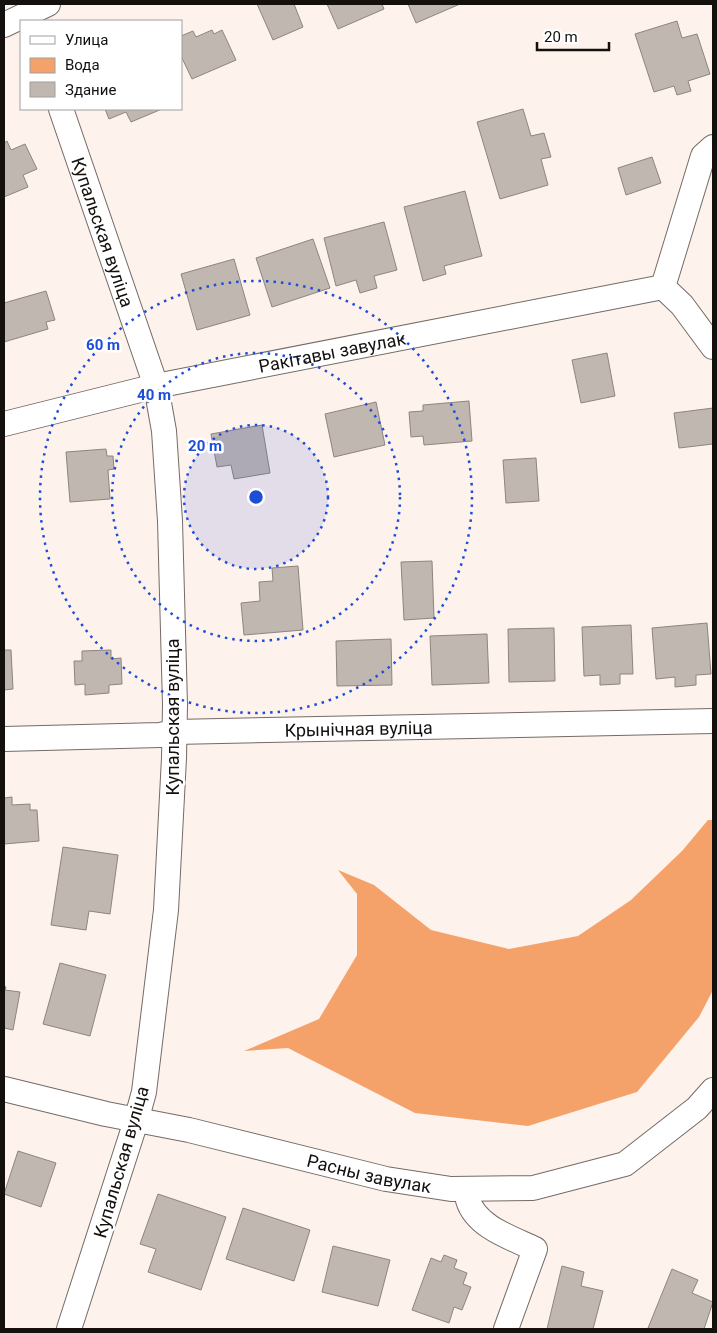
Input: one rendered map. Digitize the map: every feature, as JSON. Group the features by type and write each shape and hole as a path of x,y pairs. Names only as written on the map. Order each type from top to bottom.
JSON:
{"street":[{"path":"18,20 48,4"},
{"name":"Купальская вуліца","path":"61,110 156,386 164,431 170,521 175,705 166,910 144,1092 69,1329"},
{"path":"713,147 703,156 664,287 682,305 713,346"},
{"name":"Ракітавы завулак","path":"4,424 156,386 664,287"},
{"name":"Крынічная вуліца","path":"4,739 160,735 174,732 713,721"},
{"name":"Расны завулак","path":"4,1089 136,1120 189,1130 386,1179 451,1189 533,1188 624,1164 697,1108 713,1090"},
{"path":"468,1200 470,1209 486,1224 535,1249 506,1329"}],"water":[{"path":"708,820 713,820 713,990 699,1017 637,1092 528,1126 415,1113 288,1048 244,1051 319,1019 357,955 357,894 338,870 374,885 431,930 509,949 578,936 631,900 682,851"}],"building":[{"path":"257,4 294,4 303,27 273,40"},
{"path":"327,4 382,4 384,9 338,29"},
{"path":"408,4 460,4 416,23"},
{"path":"677,21 682,38 697,34 710,74 688,81 691,91 677,95 674,86 654,92 635,34"},
{"path":"212,30 214,34 222,30 236,60 192,79 182,58 182,36 193,31 196,37"},
{"path":"523,109 531,136 544,133 551,157 541,159 548,185 500,199 477,122"},
{"path":"105,110 160,110 131,122 126,112 109,119"},
{"path":"7,141 11,150 25,144 37,169 23,175 28,187 4,197 4,143"},
{"path":"652,157 661,183 626,195 618,168"},
{"path":"465,191 482,256 444,266 446,274 423,281 404,207"},
{"path":"384,222 397,270 374,276 377,288 360,293 356,280 336,286 324,238"},
{"path":"313,239 330,288 272,307 256,258"},
{"path":"234,259 250,315 197,330 181,274"},
{"path":"46,291 55,320 46,322 48,329 4,342 4,303"},
{"path":"607,353 615,396 581,403 572,360"},
{"path":"469,401 472,441 424,445 423,436 411,437 409,412 423,411 423,405"},
{"path":"376,402 385,445 334,457 325,414"},
{"path":"713,408 713,444 679,448 674,413"},
{"path":"262,425 270,473 234,479 231,465 217,467 211,434"},
{"path":"106,449 107,456 113,456 114,469 108,470 110,499 70,502 66,452"},
{"path":"536,458 539,501 506,503 503,460"},
{"path":"432,561 434,618 404,620 401,562"},
{"path":"298,566 303,630 244,635 241,603 260,601 259,582 273,581 272,568"},
{"path":"707,623 711,674 696,675 696,685 675,687 675,677 656,679 652,628"},
{"path":"631,625 633,674 620,674 620,684 600,685 600,675 584,676 582,627"},
{"path":"554,628 555,681 509,682 508,629"},
{"path":"487,634 489,683 432,685 430,636"},
{"path":"391,639 392,685 337,686 336,641"},
{"path":"4,650 11,650 13,689 4,690"},
{"path":"111,650 111,659 121,658 122,684 109,685 109,693 85,695 85,684 75,685 74,661 82,661 82,651"},
{"path":"12,797 12,805 30,804 30,810 37,810 39,841 4,844 4,798"},
{"path":"63,847 118,855 110,914 89,911 86,930 51,925"},
{"path":"60,963 106,975 90,1036 43,1024"},
{"path":"4,986 6,987 5,990 20,992 13,1030 4,1028"},
{"path":"18,1151 56,1163 41,1207 4,1194"},
{"path":"158,1194 226,1217 201,1290 148,1272 156,1249 140,1244"},
{"path":"243,1208 310,1230 294,1281 226,1259"},
{"path":"333,1246 390,1260 378,1306 322,1292"},
{"path":"444,1255 457,1260 454,1268 467,1273 463,1284 471,1287 462,1310 454,1307 449,1323 412,1310 431,1258 441,1262"},
{"path":"562,1266 584,1272 581,1286 603,1291 593,1329 547,1329"},
{"path":"672,1269 698,1280 692,1293 713,1302 704,1329 648,1328"}]}
